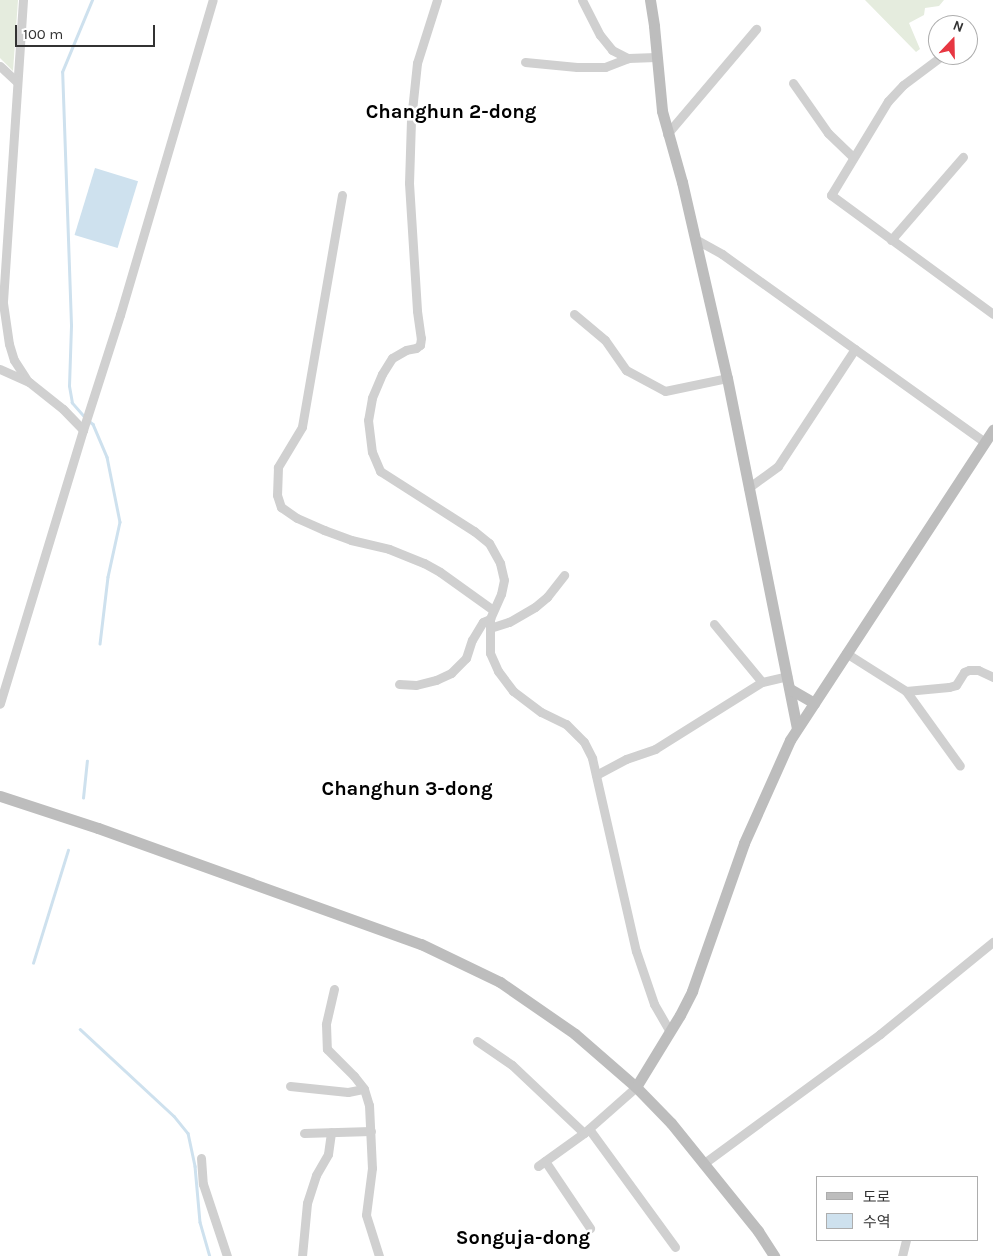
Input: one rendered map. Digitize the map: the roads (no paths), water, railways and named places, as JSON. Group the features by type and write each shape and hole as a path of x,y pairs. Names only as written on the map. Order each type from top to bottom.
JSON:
{"street":[{"path":"23,0 4,232 3,280 5,324 14,360 29,382"},
{"path":"0,704 213,0"},
{"path":"437,0 417,63 411,120 409,182 420,345 392,358 382,374 372,398 368,420 372,452 380,471 489,543 500,563 504,580 490,624 490,653 498,671 524,700 541,712 566,724 584,742 592,758 636,951 654,1004 670,1032"},
{"path":"582,0 600,35 612,50 628,58"},
{"path":"650,0 662,111 695,239 727,378 797,728"},
{"path":"667,134 756,29"},
{"path":"525,62 577,67 605,67 628,58 656,57"},
{"path":"929,65 903,85 888,101 831,195 993,314"},
{"path":"0,66 17,82"},
{"path":"793,83 828,133 853,157"},
{"path":"891,240 963,156"},
{"path":"342,195 302,427 278,468 277,495 281,508 297,518 324,530 351,540 389,549 424,563 440,572 493,610"},
{"path":"695,239 722,254 985,442"},
{"path":"574,314 605,340 626,370 665,391 727,378"},
{"path":"748,488 778,466 855,349"},
{"path":"0,369 29,382 84,427"},
{"path":"590,1228 542,1163 587,1131 636,1087 670,1032 692,991 744,844 778,763 797,728 993,430"},
{"path":"399,684 422,684 451,673 466,658 472,640 483,622 490,624 509,622 535,607 547,597 564,575"},
{"path":"714,624 762,682"},
{"path":"846,653 906,691 960,766"},
{"path":"906,691 956,685 964,672 969,670 978,670 993,678"},
{"path":"596,775 626,759 655,748 762,682 787,676"},
{"path":"790,689 814,703"},
{"path":"0,796 98,828 376,927 464,963 533,1003 612,1064 671,1123 758,1231 774,1256"},
{"path":"704,1164 880,1034 993,942"},
{"path":"334,989 326,1024 327,1049 364,1089 370,1105 372,1168 366,1215 379,1256"},
{"path":"477,1040 512,1065 587,1131 674,1247"},
{"path":"290,1086 348,1092 364,1089"},
{"path":"304,1133 371,1131"},
{"path":"302,1256 307,1203 316,1175 328,1154 331,1132"},
{"path":"201,1158 203,1184 228,1256"},
{"path":"902,1256 906,1241"}],"water":[{"path":"95,168 138,181 118,248 75,235"}],"waterway":[{"path":"85,418 72,403 69,386 71,325 62,72 92,0"},
{"path":"89,421 93,424 107,457 120,522 108,577 100,644"},
{"path":"83,798 87,761"},
{"path":"33,963 68,850"},
{"path":"80,1029 174,1116 188,1133 195,1166 200,1222 210,1256"}],"district":[{"name":"Changhun 2-dong","path":"451,111"},
{"name":"Changhun 3-dong","path":"407,788"},
{"name":"Songuja-dong","path":"523,1237"}]}
